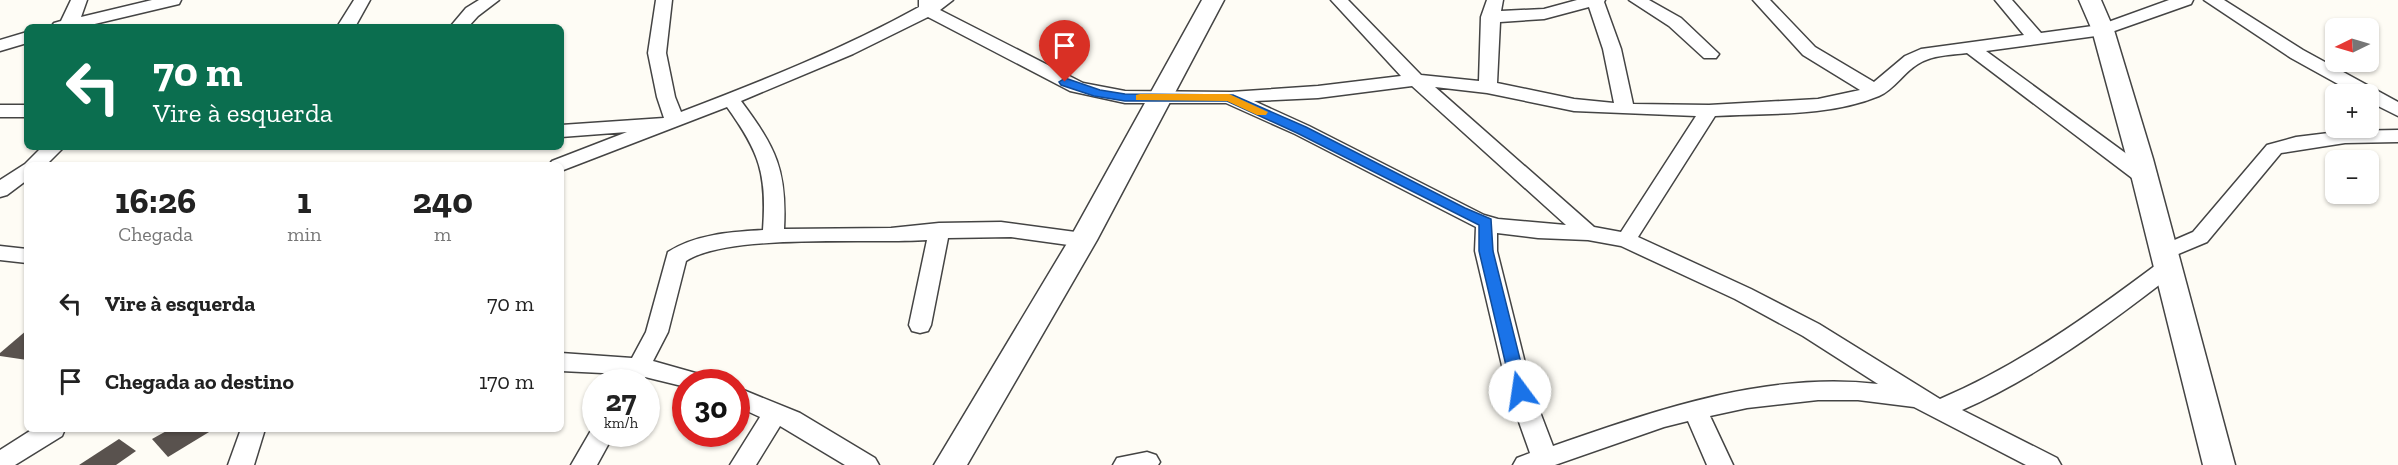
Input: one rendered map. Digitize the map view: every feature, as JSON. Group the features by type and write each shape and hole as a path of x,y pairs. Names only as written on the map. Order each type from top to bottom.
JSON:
{"street":[{"path":"66,24 79,0"},
{"path":"83,24 110,21 174,0"},
{"path":"348,24 362,0"},
{"path":"462,24 472,12 490,0"},
{"path":"664,0 657,53 666,97 667,123"},
{"path":"564,163 730,99 927,5 945,0"},
{"path":"950,465 1083,240 1213,0"},
{"path":"1339,0 1416,81 1588,233"},
{"path":"1637,0 1675,22 1710,54"},
{"path":"1761,0 1809,51 1875,91"},
{"path":"2003,0 2038,40"},
{"path":"2090,0 2103,30 2140,159 2219,465"},
{"path":"927,5 1077,87 1125,97 1229,97 1318,92 1416,81 1487,87 1574,105 1709,111 1818,105 1848,100 1875,91 1911,60 1927,53 2103,30 2185,0"},
{"path":"2212,0 2298,54 2398,110"},
{"path":"1487,87 1493,8 1544,14 1596,1 1612,49 1624,109"},
{"path":"0,46 24,39"},
{"path":"1970,47 2143,176"},
{"path":"1229,97 1302,130 1448,206 1486,222 1538,231 1588,233 1626,240 1743,294 1811,330 1918,398 2048,465"},
{"path":"730,99 769,157 776,190 773,237"},
{"path":"0,111 24,111"},
{"path":"1626,240 1709,111"},
{"path":"564,131 667,123"},
{"path":"1940,409 1982,391 2090,325 2166,260 2200,237 2274,150 2296,143 2345,137 2398,136"},
{"path":"37,162 51,150"},
{"path":"0,190 24,172"},
{"path":"1486,222 1486,251 1535,462 1662,418 1747,399 1818,391 1858,391 1918,398"},
{"path":"639,369 657,332 672,268 681,251 713,243 773,237 891,235 939,231 1011,230 1083,240"},
{"path":"920,325 939,231"},
{"path":"0,253 24,256"},
{"path":"564,362 598,362 618,369"},
{"path":"750,402 775,413 866,465"},
{"path":"1695,409 1720,465"},
{"path":"743,465 775,413"},
{"path":"3,457 48,432"},
{"path":"241,465 252,432"},
{"path":"584,465 594,447"}],"building":[{"path":"24,333 24,360 0,356 0,353"},
{"path":"165,432 209,432 168,457 152,439"},
{"path":"119,439 136,451 116,465 79,465"}],"slow traffic":[{"path":"1140,98 1229,97 1262,112"}],"route":[{"path":"1065,82 1098,94 1125,97 1229,97 1302,130 1460,212 1486,222 1486,251 1520,391"}]}
